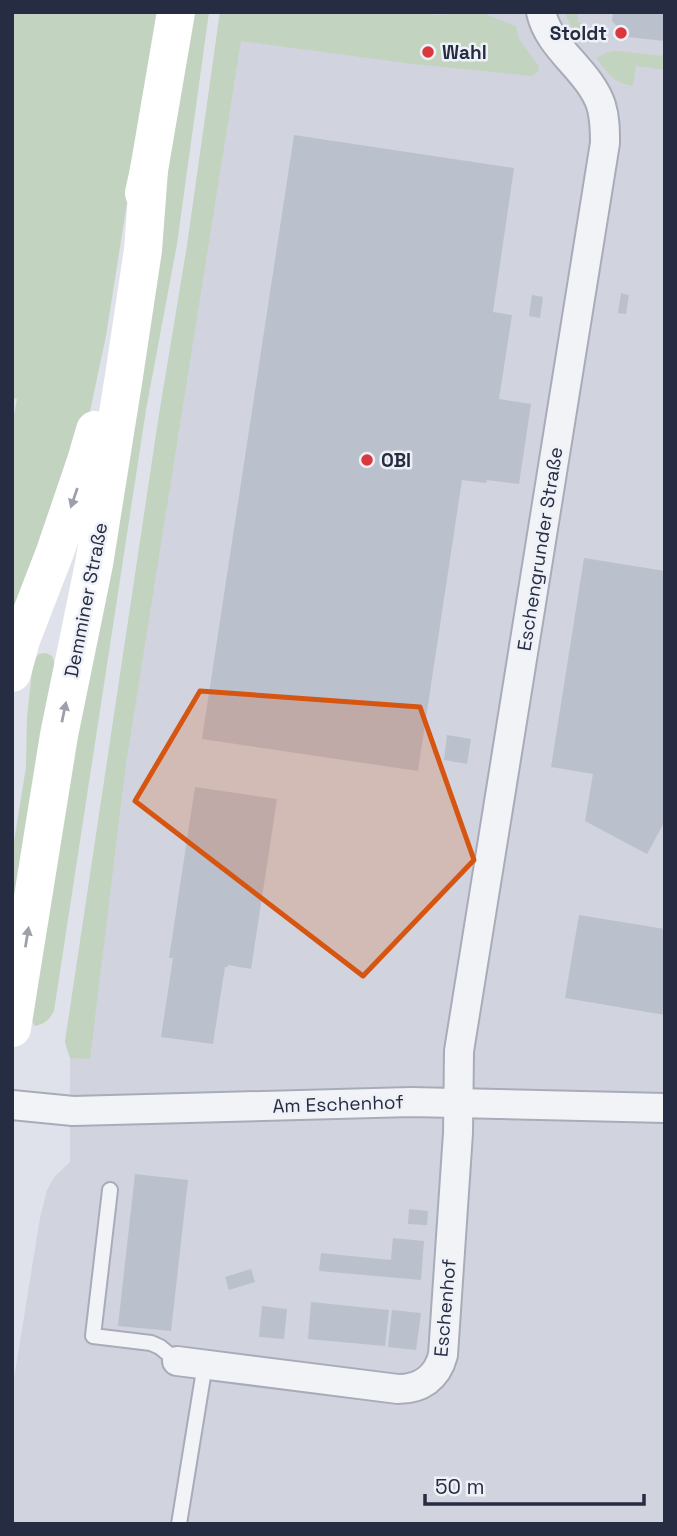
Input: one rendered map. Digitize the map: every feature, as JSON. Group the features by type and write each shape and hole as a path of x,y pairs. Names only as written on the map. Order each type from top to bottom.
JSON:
{"main road":[{"name":"Demminer Straße","path":"12,673 20,640 55,552 86,461 102,404 117,334 130,249 149,170 176,12"},
{"name":"Demminer Straße","path":"12,1028 59,736 94,564 122,389 143,250 149,170"}],"street":[{"name":"Eschengrunder Straße","path":"458,1103 459,1051 606,144 606,124 600,103 557,43 541,12"},
{"name":"Am Eschenhof","path":"12,1105 74,1111 411,1102 665,1108"},
{"name":"Eschenhof","path":"191,1362 398,1389 420,1386 429,1381 436,1373 443,1355 458,1103"}],"lane":[{"path":"110,1190 93,1336 151,1343 191,1362 179,1524"}],"highlighted area":[{"path":"200,691 420,707 474,860 363,976 135,801"}],"shaded area":[{"path":"220,12 665,12 665,1524 12,1524 12,1391 47,1190 55,1176 70,1162 70,1058 65,1042 187,246"}],"green space":[{"path":"12,12 157,12 106,336 89,416 12,622 12,426 17,399 12,398"},
{"path":"189,12 209,12 177,244 146,410 54,1011 46,1021 35,1026 32,1021"},
{"path":"220,12 409,12 439,15 480,12 516,26 519,39 538,65 539,71 532,76 413,64 241,41 126,764 90,1059 70,1058 65,1042 187,246"},
{"path":"564,12 578,12 578,22 586,24 595,39 583,43"},
{"path":"616,51 665,56 665,70 636,66 633,86 620,82 596,58"},
{"path":"39,654 52,656 55,665 12,929 12,854 26,767 27,717 33,661"}],"building":[{"path":"613,12 665,12 665,41 627,37 612,21"},
{"name":"OBI","path":"294,135 514,168 493,312 512,315 499,399 531,404 519,484 462,480 418,771 202,739"},
{"path":"621,293 629,295 626,314 618,313"},
{"path":"532,295 543,297 540,318 529,316"},
{"path":"584,558 665,571 665,821 647,854 585,821 593,774 551,767"},
{"path":"447,735 471,739 467,764 444,760"},
{"path":"195,787 277,799 251,969 228,965 225,967 213,1044 161,1037 173,958 169,958"},
{"path":"579,915 665,929 665,1015 565,998"},
{"path":"135,1174 188,1180 171,1331 118,1326"},
{"path":"409,1209 428,1211 427,1225 408,1224"},
{"path":"393,1238 424,1241 421,1280 319,1271 321,1253 391,1260"},
{"path":"251,1269 255,1282 229,1290 225,1277"},
{"path":"311,1302 389,1310 385,1346 308,1339"},
{"path":"262,1306 287,1309 284,1339 259,1337"},
{"path":"392,1310 421,1313 416,1350 388,1347"}],"place":[{"name":"Stoldt","path":"621,33"},
{"name":"Wahl","path":"428,52"},
{"name":"OBI","path":"367,460"}]}
